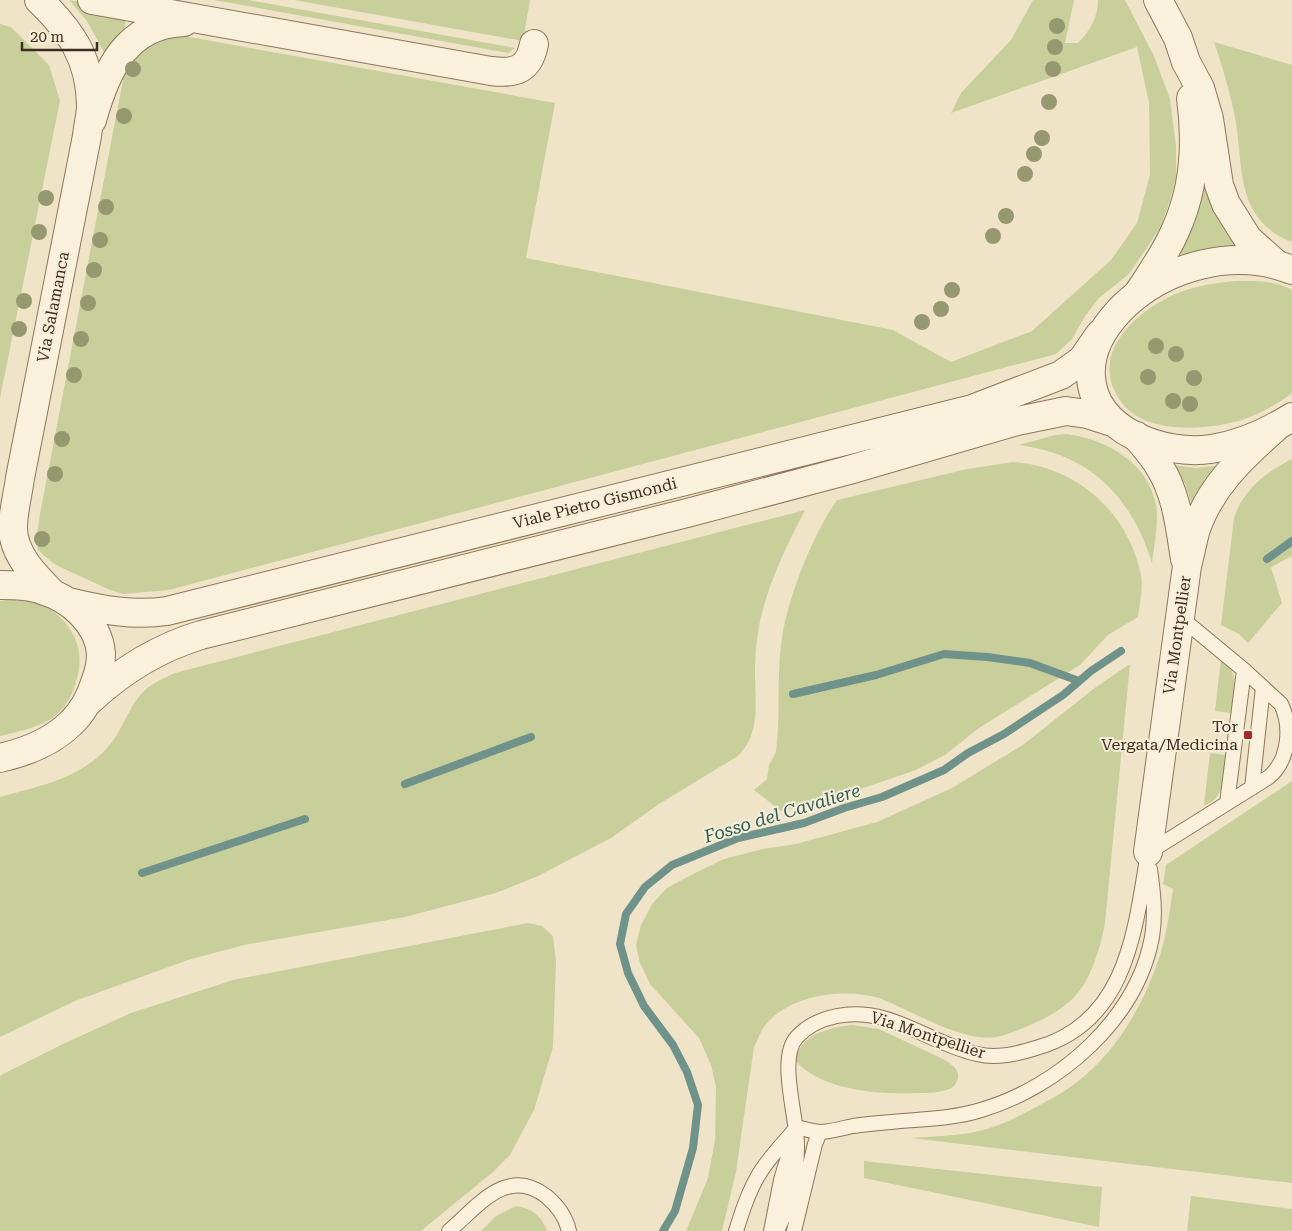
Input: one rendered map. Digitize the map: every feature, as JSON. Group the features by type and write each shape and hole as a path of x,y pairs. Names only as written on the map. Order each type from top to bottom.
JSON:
{"street":[{"path":"39,0 56,16 70,34 81,54 88,79 91,106 87,136"},
{"path":"1158,0 1178,38 1186,62 1200,88 1210,119 1219,185 1226,204 1248,239 1284,267"},
{"path":"106,1 506,73 514,72 526,63 530,58 534,44"},
{"path":"87,136 96,103 108,74 130,42 142,33 162,24 174,22 215,22"},
{"path":"1139,292 1175,232 1188,194 1193,148 1192,105 1186,62"},
{"name":"Via Salamanca","path":"20,478 87,136"},
{"path":"1139,292 1165,277 1199,266 1239,261 1258,261 1284,267"},
{"name":"Viale Pietro Gismondi","path":"0,585 40,589 61,598 103,610 132,613 167,611 972,409 1061,375 1082,360 1114,317 1139,292"},
{"path":"1100,334 1091,368 1093,393 1100,407 1112,422 1136,436 1170,447 1204,450 1232,444 1285,422"},
{"name":"Viale Pietro Gismondi","path":"88,701 133,665 166,648 201,635 691,512 1050,413 1076,412 1112,422"},
{"name":"Via Montpellier","path":"1148,852 1187,566 1196,532 1216,489 1238,463 1285,422"},
{"name":"Via Montpellier","path":"1136,436 1160,467 1170,488 1187,566"},
{"path":"0,536 20,478"},
{"path":"0,758 26,751 56,736 72,722 88,701 98,674 101,655 91,626 25,562 17,546 13,529 20,478"}],"lane":[{"path":"1148,852 1252,788 1276,771 1286,753 1290,730 1286,710 1274,696 1180,617"},
{"path":"1227,803 1244,670"},
{"path":"1252,788 1263,686"},
{"name":"Via Montpellier","path":"777,1231 791,1198 796,1166 797,1127 788,1083 790,1049 795,1038 805,1029 827,1018 853,1014 881,1016 963,1050 989,1057 1048,1045 1075,1032 1103,1005 1120,976 1138,919 1148,852"},
{"name":"Via Montpellier","path":"820,1132 858,1125 946,1117 982,1110 1010,1100 1034,1087 1078,1055 1105,1028 1126,1002 1146,960 1152,936 1154,916 1148,852"},
{"path":"794,1231 815,1144 820,1132 797,1127"},
{"path":"736,1231 742,1210 757,1177 766,1163 797,1127"},
{"path":"771,1231 785,1164 797,1127"},
{"path":"449,1231 492,1194 505,1186 516,1184 528,1186 552,1201 561,1212 570,1231"}],"green space":[{"path":"69,0 122,9 125,16 124,29 119,39 105,54 87,21"},
{"path":"214,0 248,0 515,48 508,53"},
{"path":"294,0 530,0 523,41"},
{"path":"1033,0 1074,0 1065,43 1078,43 1092,23 1097,12 1098,0 1125,0 1154,56 1170,99 1176,146 1176,177 1160,228 1129,274 1099,298 1085,316 1072,339 1056,354 169,590 123,594 58,566 38,550 36,541 40,514 123,80 128,62 149,41 173,34 555,103 526,258 893,330 951,362 1032,331 1111,260 1137,223 1150,175 1149,103 1137,47 951,113 961,93 1011,40"},
{"path":"0,24 11,27 49,65 60,101 0,398"},
{"path":"1214,42 1292,65 1292,242 1273,232 1260,220 1251,206 1245,190 1233,108"},
{"path":"1202,168 1246,247 1214,247 1178,255"},
{"path":"1236,281 1279,284 1292,290 1292,393 1275,405 1248,418 1213,426 1196,428 1162,425 1147,421 1134,414 1123,404 1113,387 1109,370 1112,354 1119,339 1129,326 1143,314 1173,295 1204,285"},
{"path":"1067,434 1082,437 1111,448 1135,465 1144,477 1152,490 1157,512 1152,563 1143,539 1132,518 1104,482 1087,469 1066,458 1044,450 1018,445 1055,435"},
{"path":"1292,459 1292,556 1271,567 1282,603 1248,643 1239,634 1221,625 1234,518 1249,491 1274,469"},
{"path":"1013,462 1036,465 1057,472 1077,482 1110,511 1123,529 1133,549 1140,571 1142,588 1138,617 1108,635 1080,665 979,728 945,755 916,770 843,795 781,811 754,790 767,779 769,765 776,752 780,652 790,604 803,566 819,530 837,500 967,469"},
{"path":"1173,465 1196,468 1224,465 1193,508 1185,484"},
{"path":"805,510 775,573 762,613 756,651 755,717 750,738 738,756 659,804 611,838 538,876 496,893 405,917 244,945 188,960 75,1001 0,1037 0,797 58,780 96,759 113,741 139,696 159,680 175,673"},
{"path":"20,598 37,602 56,613 76,640 80,661 69,699 55,716 33,727 0,736 0,601"},
{"path":"1221,659 1227,663 1233,676 1234,691 1231,713 1215,711"},
{"path":"1130,664 1105,923 1093,966 1076,995 1059,1010 1029,1026 990,1038 978,1037 953,1030 879,998 865,995 849,993 832,994 799,1002 784,1009 772,1018 762,1030 754,1047 736,1172 722,1231 686,1231 708,1178 715,1140 716,1087 711,1065 699,1038 650,984 640,963 636,945 641,925 652,904 667,888 724,859 763,849 796,844 877,822 952,788 1024,744 1096,687"},
{"path":"1210,753 1226,755 1225,769 1222,785 1216,798 1211,803 1204,805"},
{"path":"1292,781 1292,1183 911,1138 961,1134 996,1126 1058,1095 1092,1069 1118,1040 1129,1023 1155,970 1165,936 1173,889 1163,884 1166,865"},
{"path":"528,923 542,926 553,936 556,962 553,1047 534,1110 510,1155 493,1172 421,1231 0,1231 0,1076 3,1074 131,1013 233,980"},
{"path":"852,1025 879,1029 943,1059 957,1071 958,1077 954,1086 950,1089 934,1092 871,1092 836,1085 821,1079 807,1071 796,1061 802,1045 816,1034 825,1030"},
{"path":"864,1161 1102,1187 1099,1227 864,1178"},
{"path":"1191,1196 1292,1209 1292,1231 1187,1231"},
{"path":"516,1206 526,1209 539,1217 547,1231 481,1231 496,1216"}],"waterway":[{"name":"Fosso del Cavaliere","path":"1267,559 1292,541"},
{"name":"Fosso del Cavaliere","path":"663,1231 675,1211 693,1148 698,1105 687,1072 673,1045 644,1006 628,973 620,944 626,914 645,887 672,865 738,838 804,823 844,808 882,797 944,770 968,753 1004,734 1063,695 1091,671 1121,651"},
{"path":"793,694 876,675 944,654 1030,663 1079,681"},
{"path":"405,784 531,737"},
{"path":"142,873 305,819"}],"place":[{"name":"Tor Vergata/Medicina","path":"1248,735"}]}
